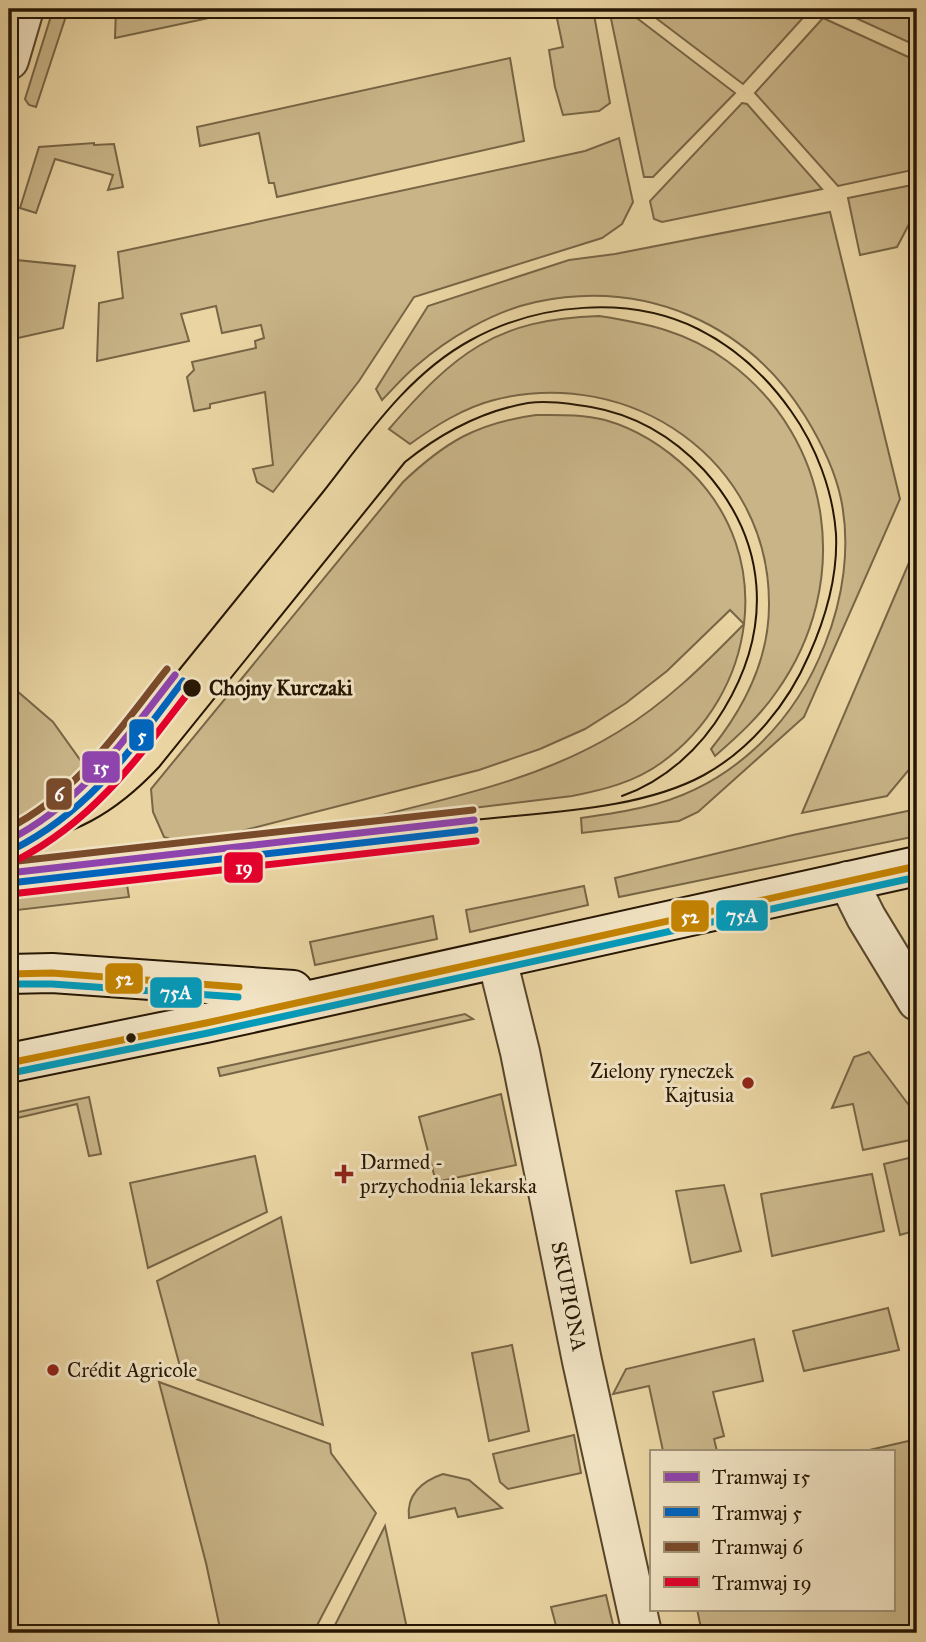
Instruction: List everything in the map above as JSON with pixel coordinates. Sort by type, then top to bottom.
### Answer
[{"type":"street","points":[[9,60],[24,9]]},
{"type":"street","points":[[9,1063],[343,993],[917,866]]},
{"type":"street","points":[[848,881],[866,917],[917,1001]]},
{"type":"street","name":"SKUPIONA","points":[[497,959],[520,1052],[582,1361],[642,1633]]},
{"type":"street","points":[[9,974],[52,973],[343,993]]},
{"type":"shaded area","points":[[116,9],[251,9],[115,38]]},
{"type":"shaded area","points":[[555,9],[593,9],[610,103],[599,111],[563,115],[549,50],[563,47]]},
{"type":"shaded area","points":[[609,9],[625,9],[735,93],[653,177],[644,177]]},
{"type":"shaded area","points":[[644,9],[806,9],[810,10],[743,84]]},
{"type":"shaded area","points":[[836,9],[917,9],[917,46]]},
{"type":"shaded area","points":[[61,11],[67,13],[36,107],[29,105],[25,99],[51,16]]},
{"type":"shaded area","points":[[823,18],[917,61],[917,169],[838,186],[755,93]]},
{"type":"shaded area","points":[[510,58],[524,141],[277,197],[274,183],[269,183],[259,133],[200,146],[197,127]]},
{"type":"shaded area","points":[[742,103],[747,104],[822,189],[662,222],[654,219],[650,201]]},
{"type":"shaded area","points":[[619,138],[633,202],[622,224],[602,238],[414,297],[359,381],[273,492],[257,482],[253,469],[273,465],[265,392],[210,404],[210,408],[194,411],[187,377],[194,370],[192,362],[256,348],[255,341],[264,338],[261,325],[222,333],[216,306],[181,314],[189,341],[97,361],[99,303],[123,298],[118,252],[585,151]]},
{"type":"shaded area","points":[[114,144],[123,187],[108,190],[113,175],[55,159],[36,213],[20,208],[39,147]]},
{"type":"shaded area","points":[[917,184],[917,209],[897,247],[860,255],[848,198]]},
{"type":"shaded area","points":[[830,212],[900,499],[804,717],[698,812],[679,821],[582,833],[581,818],[636,809],[675,798],[704,785],[755,749],[796,701],[825,644],[844,573],[844,517],[827,456],[805,416],[781,383],[754,356],[723,333],[690,316],[654,303],[616,297],[576,296],[536,302],[504,312],[442,345],[382,400],[376,389],[428,306],[569,260],[615,254]]},
{"type":"shaded area","points":[[9,255],[18,256],[17,260],[75,266],[63,328],[9,340]]},
{"type":"shaded area","points":[[599,316],[666,330],[697,343],[727,361],[763,393],[791,430],[810,471],[821,515],[823,560],[816,605],[801,649],[777,691],[756,717],[715,756],[711,749],[744,700],[759,663],[765,645],[769,605],[763,553],[746,507],[718,467],[683,435],[641,411],[594,397],[545,393],[494,400],[450,418],[410,444],[389,429],[435,380],[479,346],[504,333],[531,324]]},
{"type":"shaded area","points":[[536,415],[588,417],[617,424],[650,440],[690,471],[718,505],[736,543],[744,583],[744,624],[730,610],[667,671],[626,703],[585,729],[540,749],[479,770],[230,834],[179,842],[164,837],[153,812],[151,789],[403,482],[433,456],[463,436],[496,423]]},
{"type":"shaded area","points":[[911,558],[917,582],[917,760],[887,796],[802,813]]},
{"type":"shaded area","points":[[744,624],[735,663],[718,700],[693,734],[661,763],[640,775],[607,788],[572,796],[350,823],[487,788],[555,764],[587,749],[636,721],[669,696]]},
{"type":"shaded area","points":[[9,684],[53,722],[86,768],[38,812],[9,827]]},
{"type":"shaded area","points":[[917,809],[917,836],[619,897],[615,878],[793,835]]},
{"type":"shaded area","points":[[125,872],[129,897],[9,911],[9,885]]},
{"type":"shaded area","points":[[584,886],[588,905],[470,932],[466,910]]},
{"type":"shaded area","points":[[433,916],[437,939],[315,965],[310,942]]},
{"type":"shaded area","points":[[465,1014],[473,1019],[220,1076],[218,1068]]},
{"type":"shaded area","points":[[869,1052],[917,1116],[917,1132],[910,1140],[863,1150],[853,1104],[832,1108],[854,1057]]},
{"type":"shaded area","points":[[501,1094],[516,1165],[436,1182],[419,1117]]},
{"type":"shaded area","points":[[89,1097],[101,1154],[89,1156],[77,1104],[9,1120],[9,1114]]},
{"type":"shaded area","points":[[255,1156],[267,1212],[148,1268],[130,1183]]},
{"type":"shaded area","points":[[917,1156],[917,1230],[900,1235],[884,1164]]},
{"type":"shaded area","points":[[872,1174],[884,1231],[772,1256],[761,1194]]},
{"type":"shaded area","points":[[724,1185],[741,1251],[691,1263],[676,1191]]},
{"type":"shaded area","points":[[281,1217],[323,1425],[182,1374],[157,1281]]},
{"type":"shaded area","points":[[888,1308],[899,1350],[804,1371],[793,1331]]},
{"type":"shaded area","points":[[754,1339],[763,1381],[713,1392],[724,1436],[714,1439],[717,1450],[663,1450],[649,1386],[613,1394],[626,1369]]},
{"type":"shaded area","points":[[512,1345],[529,1431],[489,1441],[472,1353]]},
{"type":"shaded area","points":[[159,1382],[330,1444],[331,1453],[376,1513],[313,1633],[221,1633],[206,1563]]},
{"type":"shaded area","points":[[574,1435],[581,1473],[508,1489],[500,1482],[493,1454]]},
{"type":"shaded area","points":[[917,1439],[917,1633],[702,1633],[697,1610],[894,1610],[894,1450],[869,1450]]},
{"type":"shaded area","points":[[443,1474],[469,1480],[502,1508],[458,1517],[455,1508],[409,1518],[410,1502],[417,1490]]},
{"type":"shaded area","points":[[385,1526],[408,1633],[331,1633]]},
{"type":"shaded area","points":[[606,1595],[615,1633],[558,1633],[551,1607]]},
{"type":"tram line","points":[[175,675],[372,429],[427,370],[448,354],[497,328],[554,311],[584,308],[643,311],[698,329],[738,354],[772,387],[800,425],[822,470],[834,518],[835,565],[830,596],[809,655],[790,691],[766,724],[737,752],[704,775],[679,787],[622,803],[474,820]]},
{"type":"tram line","points":[[9,848],[73,830],[109,811],[142,784],[159,767],[405,462],[433,442],[478,418],[536,402],[608,411],[639,422],[680,447],[704,470],[725,497],[741,526],[751,555],[756,586],[756,617],[751,647],[740,678],[724,709],[704,737],[680,762],[653,782],[622,796]]},
{"type":"tram line","name":"6","points":[[9,828],[34,814],[77,778],[115,736],[167,669]]},
{"type":"tram line","name":"15","points":[[9,840],[35,825],[81,788],[120,745],[175,675]]},
{"type":"tram line","name":"5","points":[[14,849],[66,816],[88,796],[108,776],[183,681]]},
{"type":"tram line","name":"19","points":[[19,859],[46,843],[94,805],[135,761],[192,688]]},
{"type":"tram line","name":"6","points":[[9,862],[473,810]]},
{"type":"tram line","name":"15","points":[[9,873],[474,820]]},
{"type":"tram line","name":"5","points":[[10,883],[475,830]]},
{"type":"tram line","name":"19","points":[[11,894],[476,841]]},
{"type":"transit line","name":"52","points":[[9,1063],[206,1023],[917,866]]},
{"type":"transit line","name":"75A","points":[[11,1073],[208,1033],[917,877]]},
{"type":"transit line","name":"52","points":[[9,974],[52,973],[239,987]]},
{"type":"transit line","name":"75A","points":[[9,984],[52,984],[238,997]]},
{"type":"place","name":"Chojny Kurczaki","points":[[192,688]]},
{"type":"place","name":"Zielony ryneczek Kajtusia","points":[[748,1083]]},
{"type":"place","name":"Darmed - przychodnia lekarska","points":[[344,1174]]},
{"type":"place","name":"Crédit Agricole","points":[[53,1370]]}]
